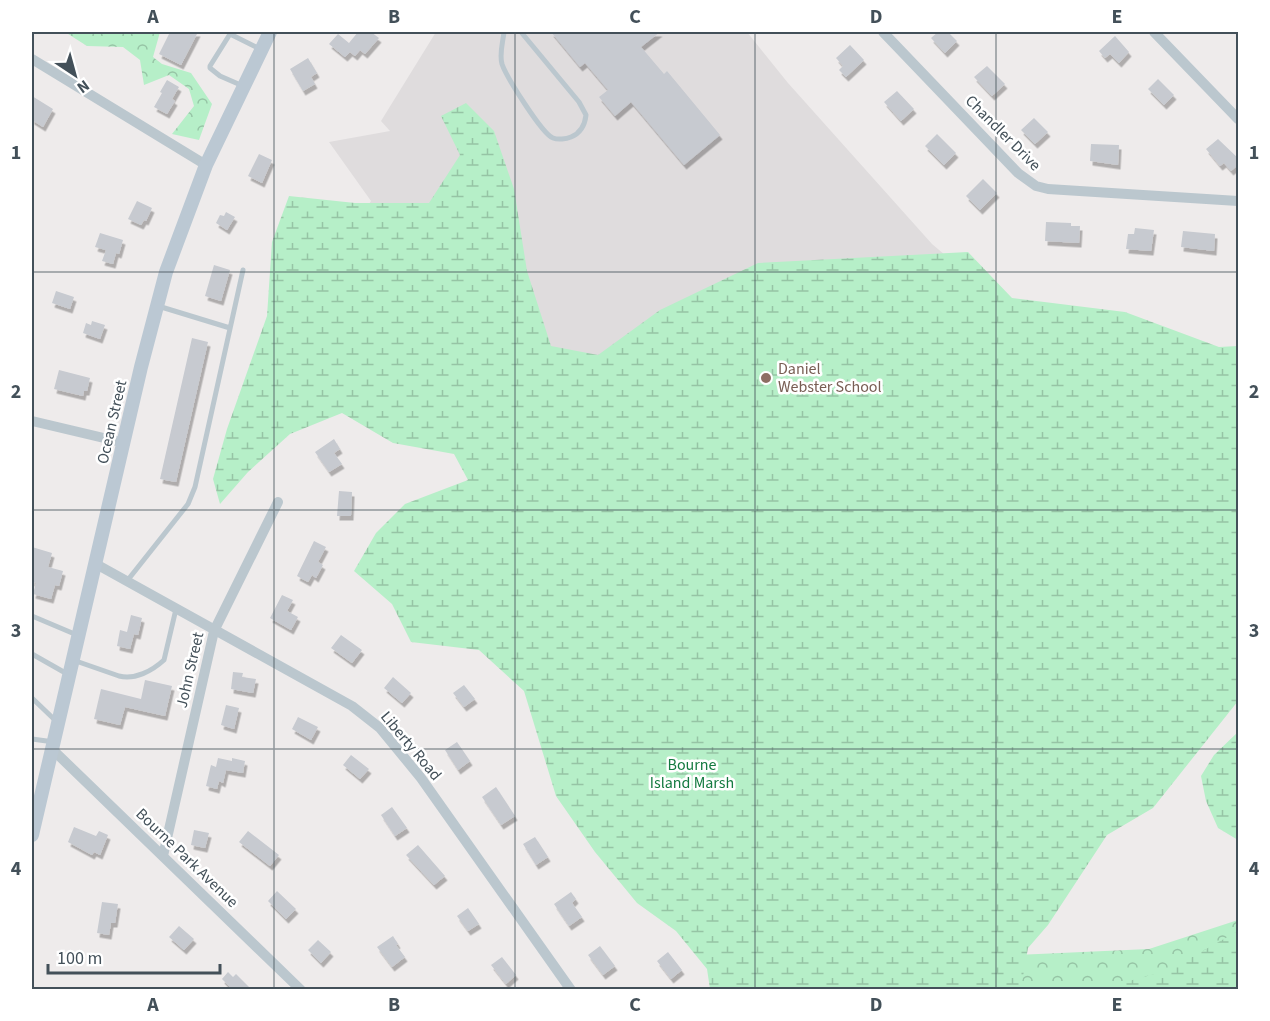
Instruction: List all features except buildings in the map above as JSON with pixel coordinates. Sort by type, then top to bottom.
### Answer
[{"type":"main road","name":"Ocean Street","points":[[32,835],[157,305],[177,240],[206,165],[270,32]]},
{"type":"street","name":"Chandler Drive","points":[[883,32],[1018,173],[1036,186],[1059,190],[1239,201]]},
{"type":"street","points":[[1154,32],[1239,119]]},
{"type":"street","points":[[32,59],[206,165]]},
{"type":"street","points":[[32,420],[124,442]]},
{"type":"street","name":"John Street","points":[[163,856],[214,631],[278,502]]},
{"type":"street","name":"Liberty Road","points":[[96,564],[352,705],[380,728],[421,778],[571,990]]},
{"type":"street","name":"Bourne Park Avenue","points":[[53,746],[301,990]]},
{"type":"lane","points":[[504,32],[501,61],[505,73],[542,129],[552,138],[574,136],[582,128],[586,115],[579,102],[521,32]]},
{"type":"lane","points":[[244,86],[220,76],[210,66],[230,34],[261,49]]},
{"type":"lane","points":[[127,581],[188,504],[195,487],[243,270]]},
{"type":"lane","points":[[157,305],[230,328]]},
{"type":"lane","points":[[73,660],[125,678],[138,675],[164,660],[176,609]]},
{"type":"lane","points":[[32,616],[79,636]]},
{"type":"lane","points":[[32,654],[69,675]]},
{"type":"lane","points":[[32,698],[58,723]]},
{"type":"lane","points":[[32,739],[53,746]]},
{"type":"shaded area","name":"Daniel Webster School","points":[[436,32],[747,32],[788,83],[932,244],[971,277],[1117,612],[325,273],[371,201],[329,142],[390,131],[381,121]]},
{"type":"green space","points":[[65,32],[160,32],[153,57],[162,64],[191,73],[212,104],[199,140],[172,134],[194,106],[189,89],[169,75],[144,85],[140,60],[123,47],[87,46]]},
{"type":"green space","name":"Bourne Island Marsh","points":[[466,103],[494,131],[514,189],[527,271],[551,346],[598,355],[660,310],[758,263],[968,252],[1012,298],[1125,312],[1219,347],[1238,346],[1238,701],[1153,808],[1107,835],[1048,925],[1028,948],[1022,982],[1040,989],[710,989],[707,969],[676,931],[637,903],[595,852],[556,796],[524,691],[479,650],[411,642],[392,604],[354,571],[376,533],[405,504],[468,480],[454,454],[393,443],[342,413],[290,434],[248,472],[220,504],[213,479],[227,429],[267,316],[272,242],[289,196],[355,203],[429,203],[460,155],[441,116]]},
{"type":"green space","points":[[1238,732],[1238,840],[1218,828],[1206,801],[1201,776],[1214,755]]},
{"type":"green space","points":[[1238,920],[1238,989],[974,990],[992,956],[1149,949]]},
{"type":"green space","points":[[1238,931],[1238,989],[1100,989],[1169,970]]},
{"type":"place","name":"Daniel Webster School","points":[[766,378]]}]
